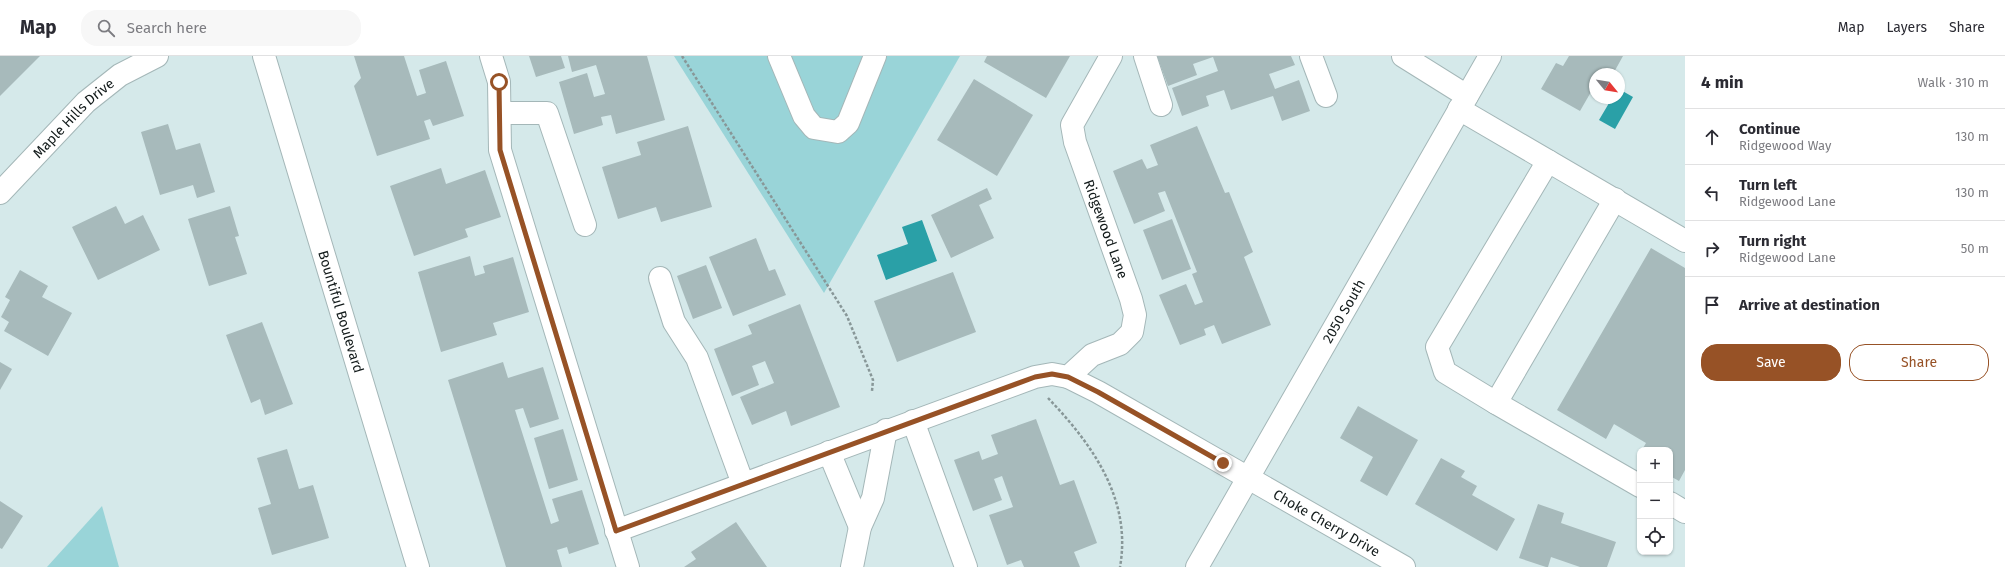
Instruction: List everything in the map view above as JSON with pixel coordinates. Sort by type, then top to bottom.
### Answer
[{"type":"street","name":"Maple Hills Drive","points":[[0,193],[86,102],[120,75],[157,56]]},
{"type":"street","name":"Bountiful Boulevard","points":[[264,56],[418,567]]},
{"type":"street","points":[[491,56],[499,82],[500,150],[628,567]]},
{"type":"street","points":[[779,56],[804,116],[814,128],[838,132],[848,123],[875,56]]},
{"type":"street","name":"Ridgewood Lane","points":[[1068,377],[1092,355],[1120,344],[1132,332],[1135,315],[1075,142],[1072,125],[1111,56]]},
{"type":"street","points":[[1145,56],[1161,105]]},
{"type":"street","points":[[1312,56],[1326,96]]},
{"type":"street","points":[[1403,56],[1463,102],[1548,160],[1685,241]]},
{"type":"street","name":"2050 South","points":[[1197,567],[1490,56]]},
{"type":"street","points":[[500,114],[547,113],[585,225]]},
{"type":"street","points":[[1548,160],[1437,347],[1445,372],[1637,484]]},
{"type":"street","points":[[1496,403],[1615,199]]},
{"type":"street","points":[[660,278],[674,322],[697,358],[743,484]]},
{"type":"street","points":[[616,531],[886,430],[1035,377],[1052,374],[1068,377],[1098,392],[1249,478]]},
{"type":"street","points":[[913,421],[966,567]]},
{"type":"street","points":[[852,567],[860,527],[873,498],[886,430]]},
{"type":"street","points":[[829,452],[860,527]]},
{"type":"street","name":"Choke Cherry Drive","points":[[1249,478],[1404,567]]},
{"type":"street","points":[[1673,505],[1685,512]]},
{"type":"path","points":[[682,56],[847,316],[873,380],[872,391]]},
{"type":"path","points":[[1035,377],[1046,396],[1088,443],[1106,473],[1116,498],[1121,520],[1123,541],[1120,567]]},
{"type":"shaded area","points":[[674,56],[960,56],[824,293]]},
{"type":"shaded area","points":[[1625,92],[1633,97],[1615,129],[1599,120],[1608,104],[1625,104]]},
{"type":"shaded area","points":[[922,220],[937,261],[886,280],[877,255],[908,244],[902,227]]},
{"type":"shaded area","points":[[102,506],[119,567],[47,567]]},
{"type":"building","points":[[0,56],[40,56],[0,96]]},
{"type":"building","points":[[354,56],[404,56],[417,96],[426,93],[419,70],[446,61],[464,116],[433,126],[430,119],[424,121],[430,139],[377,156],[354,86],[361,78]]},
{"type":"building","points":[[529,56],[561,56],[565,68],[536,77]]},
{"type":"building","points":[[568,56],[647,56],[665,120],[616,134],[611,115],[601,117],[603,125],[574,134],[559,82],[587,73],[594,97],[605,94],[596,65],[572,72]]},
{"type":"building","points":[[987,56],[1070,56],[1046,98],[984,62]]},
{"type":"building","points":[[1157,56],[1291,56],[1295,65],[1269,74],[1275,89],[1299,80],[1310,111],[1282,121],[1273,96],[1231,110],[1224,90],[1206,96],[1209,106],[1182,116],[1172,88],[1218,71],[1213,57],[1193,64],[1197,75],[1168,86]]},
{"type":"building","points":[[1569,56],[1623,56],[1616,68],[1589,68],[1589,95],[1580,111],[1541,89],[1556,63],[1563,66]]},
{"type":"building","points":[[974,79],[1033,115],[997,176],[937,140]]},
{"type":"building","points":[[168,124],[176,150],[200,143],[215,192],[197,198],[193,185],[160,195],[141,132]]},
{"type":"building","points":[[688,126],[712,207],[661,222],[656,207],[618,219],[602,167],[641,155],[637,142]]},
{"type":"building","points":[[1197,126],[1225,193],[1229,192],[1253,252],[1244,257],[1271,325],[1222,344],[1214,325],[1204,329],[1206,335],[1180,345],[1159,295],[1186,284],[1195,305],[1203,302],[1192,274],[1197,272],[1165,191],[1158,193],[1165,211],[1134,224],[1113,171],[1142,159],[1147,169],[1158,165],[1150,145]]},
{"type":"building","points":[[441,168],[446,184],[485,170],[501,217],[465,229],[468,237],[414,256],[390,186]]},
{"type":"building","points":[[987,188],[992,199],[979,205],[994,238],[951,258],[931,215]]},
{"type":"building","points":[[116,206],[125,224],[143,215],[160,250],[98,280],[72,227]]},
{"type":"building","points":[[230,206],[239,236],[235,237],[247,274],[209,286],[188,219]]},
{"type":"building","points":[[1172,219],[1191,269],[1162,280],[1143,230]]},
{"type":"building","points":[[756,238],[769,271],[775,269],[786,295],[733,316],[709,257]]},
{"type":"building","points":[[1651,248],[1685,268],[1685,470],[1679,481],[1673,478],[1673,447],[1644,447],[1646,443],[1614,424],[1606,439],[1557,410]]},
{"type":"building","points":[[470,256],[475,276],[485,273],[483,266],[513,257],[529,312],[493,323],[497,335],[441,352],[418,272]]},
{"type":"building","points":[[706,265],[722,308],[693,319],[677,276]]},
{"type":"building","points":[[20,270],[48,286],[42,297],[72,313],[48,356],[4,331],[9,322],[1,317],[10,300],[5,297]]},
{"type":"building","points":[[953,272],[976,332],[897,362],[874,301]]},
{"type":"building","points":[[800,304],[840,407],[791,426],[786,411],[752,425],[740,397],[774,383],[765,361],[752,366],[759,385],[732,396],[714,349],[752,334],[748,325]]},
{"type":"building","points":[[262,322],[293,404],[265,415],[260,399],[251,403],[226,335]]},
{"type":"building","points":[[0,362],[12,369],[0,390]]},
{"type":"building","points":[[503,362],[508,378],[543,367],[559,419],[530,428],[523,408],[515,410],[551,524],[559,521],[552,499],[582,490],[599,544],[569,554],[567,547],[557,550],[562,567],[506,567],[448,380]]},
{"type":"building","points":[[1358,406],[1418,440],[1387,496],[1360,481],[1373,457],[1340,438]]},
{"type":"building","points":[[1036,419],[1060,485],[1074,480],[1097,543],[1074,552],[1080,567],[1024,567],[1021,560],[1007,565],[989,515],[1013,507],[1002,476],[994,479],[1002,500],[973,511],[954,460],[979,451],[982,460],[998,454],[991,435]]},
{"type":"building","points":[[563,429],[578,480],[549,489],[534,438]]},
{"type":"building","points":[[287,449],[299,489],[313,485],[329,538],[272,555],[258,508],[271,504],[257,458]]},
{"type":"building","points":[[1441,458],[1465,471],[1461,477],[1477,486],[1472,495],[1515,519],[1497,551],[1415,504]]},
{"type":"building","points":[[0,501],[23,516],[2,549],[0,548]]},
{"type":"building","points":[[1538,504],[1564,513],[1561,523],[1616,542],[1607,567],[1580,567],[1551,557],[1548,567],[1546,567],[1519,558]]},
{"type":"building","points":[[736,522],[767,567],[684,567],[696,559],[691,552]]},
{"type":"route","points":[[499,82],[500,150],[616,531],[886,430],[1035,377],[1052,374],[1068,377],[1098,392],[1223,463]]}]
